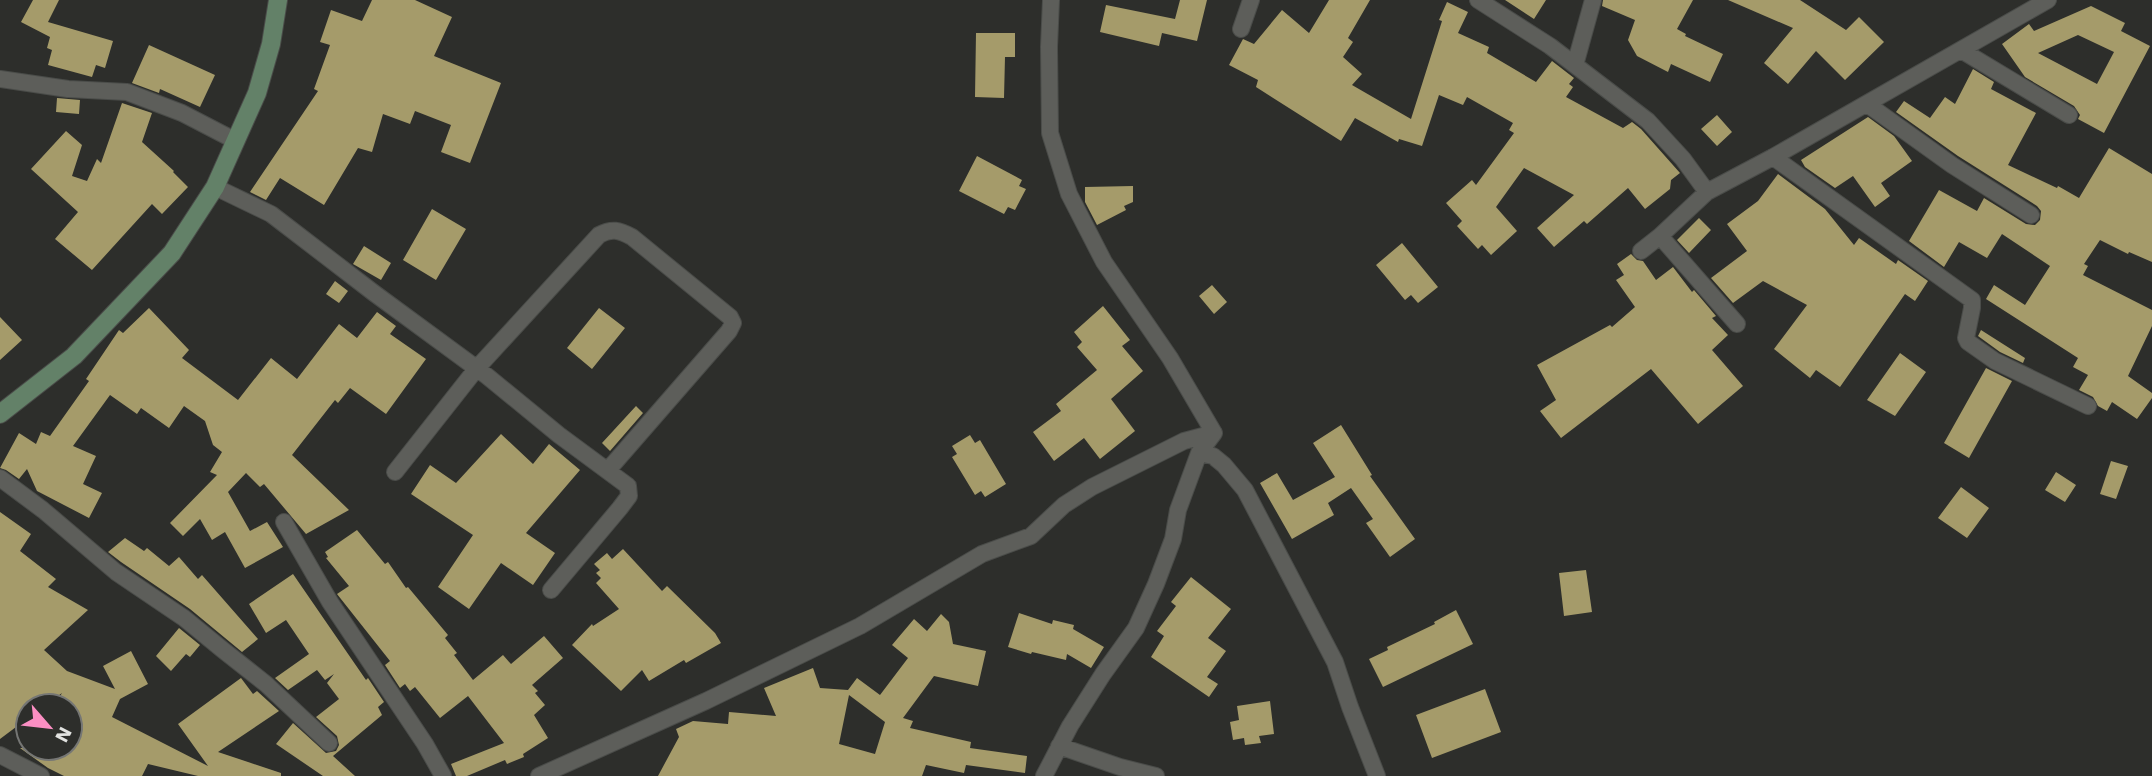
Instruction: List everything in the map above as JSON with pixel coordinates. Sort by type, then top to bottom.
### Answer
[{"type":"street","points":[[0,414],[74,356],[172,253],[215,187],[236,141],[261,81],[271,44],[278,0]]},
{"type":"street","points":[[1051,0],[1050,133],[1069,194],[1104,262],[1170,358],[1214,433]]},
{"type":"street","points":[[1241,29],[1251,0]]},
{"type":"street","points":[[1478,0],[1550,46],[1648,121],[1683,159],[1707,192]]},
{"type":"street","points":[[1575,65],[1592,0]]},
{"type":"street","points":[[1641,251],[1707,192],[2048,0]]},
{"type":"street","points":[[1961,50],[2069,115]]},
{"type":"street","points":[[0,79],[68,89],[127,92],[182,113],[236,141]]},
{"type":"street","points":[[1867,104],[1952,165],[2031,215]]},
{"type":"street","points":[[1773,157],[1972,300],[1966,338],[1968,342],[1995,361],[2088,406]]},
{"type":"street","points":[[215,187],[271,214],[477,368],[559,435],[628,486],[629,496],[551,590]]},
{"type":"street","points":[[395,472],[477,368],[599,235],[609,229],[632,237],[730,317],[733,323],[729,331],[608,470]]},
{"type":"street","points":[[1660,236],[1737,324]]},
{"type":"street","points":[[1044,776],[1103,674],[1136,628],[1169,550],[1178,510],[1199,453],[1214,433]]},
{"type":"street","points":[[539,776],[706,701],[860,626],[982,554],[1031,536],[1064,505],[1092,487],[1184,441],[1214,433]]},
{"type":"street","points":[[1199,453],[1213,456],[1245,490],[1335,662],[1377,776]]},
{"type":"street","points":[[0,478],[43,510],[116,572],[184,618],[266,684],[329,743]]},
{"type":"street","points":[[284,522],[330,602],[443,776]]},
{"type":"street","points":[[1059,746],[1156,776]]},
{"type":"street","points":[[0,755],[41,776]]},
{"type":"building","points":[[33,0],[59,0],[48,22],[113,41],[105,68],[96,65],[92,77],[48,65],[52,50],[47,48],[50,37],[21,22]]},
{"type":"building","points":[[372,0],[415,0],[452,17],[434,56],[501,83],[470,163],[441,152],[451,125],[415,111],[410,124],[383,114],[372,152],[358,148],[324,205],[280,178],[266,200],[250,192],[318,91],[314,89],[330,45],[320,42],[331,10],[362,21]]},
{"type":"building","points":[[1180,0],[1207,0],[1197,41],[1162,33],[1159,46],[1100,32],[1106,5],[1175,19]]},
{"type":"building","points":[[1329,0],[1370,0],[1348,38],[1353,42],[1343,57],[1362,74],[1352,85],[1411,119],[1442,21],[1439,20],[1447,2],[1468,12],[1458,33],[1489,47],[1487,53],[1536,82],[1552,61],[1574,78],[1569,84],[1573,87],[1566,97],[1623,128],[1632,122],[1680,173],[1671,180],[1670,189],[1645,209],[1628,188],[1587,224],[1584,221],[1554,247],[1537,228],[1574,195],[1524,168],[1496,207],[1517,231],[1491,255],[1482,245],[1478,249],[1457,226],[1462,221],[1446,203],[1472,180],[1476,185],[1514,133],[1509,130],[1513,123],[1467,97],[1463,105],[1439,95],[1422,146],[1399,139],[1398,142],[1355,118],[1341,141],[1256,87],[1258,80],[1229,65],[1243,39],[1254,44],[1282,10],[1309,33]]},
{"type":"building","points":[[1505,0],[1546,0],[1534,19]]},
{"type":"building","points":[[1603,0],[1693,0],[1677,29],[1686,34],[1685,36],[1723,54],[1710,82],[1671,64],[1668,72],[1637,56],[1628,40],[1635,20],[1602,6]]},
{"type":"building","points":[[1728,0],[1800,0],[1846,30],[1859,17],[1884,42],[1845,80],[1816,51],[1788,84],[1764,63],[1793,28]]},
{"type":"building","points":[[2091,6],[2125,23],[2121,31],[2150,46],[2104,133],[2078,119],[2080,115],[2074,106],[2025,77],[2002,44],[2029,24],[2034,31]],"holes":[[[2078,35],[2114,52],[2097,84],[2038,53]]]},
{"type":"building","points":[[976,33],[1015,33],[1015,57],[1005,57],[1004,98],[975,97]]},
{"type":"building","points":[[149,45],[215,75],[200,107],[160,89],[159,93],[132,83]]},
{"type":"building","points":[[1973,69],[1994,82],[1991,89],[2036,113],[2008,165],[2079,198],[2109,148],[2152,174],[2152,262],[2100,240],[2084,264],[2088,266],[2083,275],[2152,310],[2152,326],[2128,376],[2152,393],[2152,398],[2137,419],[2112,402],[2107,411],[2098,406],[2093,397],[2079,390],[2088,375],[2073,367],[2078,358],[1986,299],[1994,285],[2025,305],[2050,266],[2002,234],[1987,258],[1959,242],[1944,267],[1909,241],[1939,190],[1977,211],[1984,198],[2026,224],[2035,225],[2040,220],[2041,211],[2037,206],[1958,156],[1896,112],[1904,101],[1930,118],[1945,97],[1955,104]]},
{"type":"building","points":[[57,98],[80,100],[79,114],[56,112]]},
{"type":"building","points":[[122,103],[152,113],[142,142],[188,187],[162,214],[152,204],[92,270],[55,239],[78,212],[31,169],[66,131],[82,145],[72,176],[87,181],[97,159],[101,163]]},
{"type":"building","points":[[1717,115],[1732,132],[1717,146],[1701,129]]},
{"type":"building","points":[[1868,117],[1894,136],[1912,161],[1881,183],[1890,196],[1875,207],[1853,176],[1835,188],[1805,167],[1801,160]]},
{"type":"building","points":[[977,156],[1022,180],[1019,186],[1026,189],[1015,210],[1008,207],[1004,214],[959,191]]},
{"type":"building","points":[[1778,174],[1825,209],[1854,245],[1859,238],[1896,264],[1898,260],[1928,281],[1915,301],[1905,294],[1840,387],[1816,370],[1810,378],[1774,349],[1807,305],[1763,281],[1733,303],[1711,278],[1747,251],[1727,224],[1758,201]]},
{"type":"building","points":[[1133,186],[1133,202],[1124,206],[1126,210],[1097,225],[1085,202],[1085,187]]},
{"type":"building","points":[[432,209],[466,229],[436,280],[403,260]]},
{"type":"building","points":[[1699,218],[1711,230],[1689,253],[1677,240]]},
{"type":"building","points":[[1402,243],[1438,287],[1418,303],[1411,295],[1405,300],[1376,265]]},
{"type":"building","points":[[364,246],[391,263],[381,280],[353,264]]},
{"type":"building","points":[[1631,254],[1637,260],[1643,261],[1656,280],[1673,267],[1692,292],[1694,290],[1716,316],[1712,318],[1728,335],[1712,350],[1743,386],[1698,424],[1651,369],[1561,438],[1540,411],[1556,400],[1537,365],[1610,325],[1612,327],[1635,307],[1616,280],[1624,275],[1617,264]]},
{"type":"building","points":[[335,281],[348,291],[339,303],[326,294]]},
{"type":"building","points":[[1212,285],[1227,302],[1214,314],[1199,296]]},
{"type":"building","points":[[1103,306],[1130,340],[1122,346],[1143,371],[1111,399],[1135,431],[1100,459],[1084,438],[1054,461],[1033,432],[1061,411],[1056,404],[1097,370],[1077,347],[1082,342],[1074,332]]},
{"type":"building","points":[[149,308],[189,350],[182,358],[238,400],[271,358],[297,379],[339,324],[357,338],[377,312],[396,326],[390,334],[426,359],[386,414],[350,388],[338,403],[335,400],[292,455],[349,510],[306,534],[264,484],[260,487],[246,473],[228,492],[250,531],[267,522],[283,547],[245,568],[225,532],[212,540],[200,519],[183,536],[170,523],[217,475],[210,472],[222,452],[213,445],[205,421],[184,406],[169,428],[141,408],[137,414],[110,395],[73,446],[96,456],[83,484],[102,493],[89,518],[37,491],[27,469],[19,479],[0,468],[19,433],[36,444],[41,432],[50,436],[89,381],[86,379],[119,330],[123,333]]},
{"type":"building","points":[[599,308],[625,328],[592,369],[567,348]]},
{"type":"building","points":[[0,317],[22,340],[0,360]]},
{"type":"building","points":[[1981,330],[2025,358],[2023,363],[2000,352],[1978,336]]},
{"type":"building","points":[[1900,353],[1926,372],[1895,416],[1867,400]]},
{"type":"building","points":[[1986,368],[2012,381],[1969,458],[1944,443]]},
{"type":"building","points":[[636,406],[643,413],[610,451],[602,443]]},
{"type":"building","points":[[1341,425],[1372,475],[1370,476],[1415,539],[1390,557],[1366,523],[1373,519],[1351,488],[1328,503],[1334,515],[1292,539],[1260,483],[1277,473],[1293,500],[1335,477],[1313,443]]},
{"type":"building","points":[[501,434],[533,464],[549,444],[580,470],[526,533],[555,553],[533,585],[501,563],[469,609],[438,587],[473,535],[411,494],[430,465],[456,483]]},
{"type":"building","points":[[970,435],[975,443],[980,440],[1006,484],[985,497],[981,491],[975,495],[952,457],[957,454],[952,446]]},
{"type":"building","points":[[2111,461],[2128,466],[2116,499],[2100,494]]},
{"type":"building","points":[[2056,472],[2076,485],[2065,502],[2045,490]]},
{"type":"building","points":[[1961,487],[1989,508],[1967,538],[1938,518]]},
{"type":"building","points":[[0,512],[31,534],[20,551],[56,579],[48,587],[88,610],[44,650],[67,671],[115,689],[103,666],[131,651],[148,684],[120,699],[112,717],[208,766],[178,724],[241,678],[253,694],[257,691],[279,711],[218,752],[281,773],[281,776],[198,776],[148,764],[142,776],[64,776],[40,762],[84,762],[84,692],[14,692],[14,728],[0,739]]},
{"type":"building","points":[[357,530],[385,564],[388,562],[406,588],[408,587],[448,635],[445,638],[457,653],[454,655],[473,680],[503,655],[511,664],[544,636],[563,658],[532,685],[545,705],[534,715],[548,738],[523,754],[524,757],[507,764],[505,760],[467,776],[456,776],[451,764],[504,743],[468,696],[440,718],[415,687],[410,691],[405,684],[400,688],[385,665],[390,661],[337,594],[349,586],[326,558],[328,557],[325,552]]},
{"type":"building","points":[[125,538],[144,551],[147,548],[169,566],[179,557],[198,579],[202,575],[258,639],[242,652],[190,609],[108,552]]},
{"type":"building","points":[[623,549],[662,591],[667,586],[715,633],[721,643],[686,663],[684,660],[649,681],[642,670],[621,691],[572,645],[592,624],[593,626],[619,609],[596,583],[601,578],[596,573],[600,570],[594,564],[607,553],[612,559]]},
{"type":"building","points":[[1586,570],[1592,612],[1564,616],[1559,573]]},
{"type":"building","points":[[293,574],[384,702],[378,707],[382,715],[333,756],[355,776],[323,776],[276,744],[293,723],[326,753],[336,751],[339,745],[337,736],[316,717],[339,699],[327,683],[334,674],[325,680],[317,670],[288,690],[275,678],[309,654],[286,620],[266,633],[249,604]]},
{"type":"building","points":[[1191,577],[1231,609],[1208,638],[1226,651],[1207,677],[1218,684],[1209,697],[1151,657],[1164,636],[1157,631],[1176,606],[1171,602]]},
{"type":"building","points":[[1456,610],[1473,644],[1383,687],[1369,659]]},
{"type":"building","points":[[1019,613],[1052,624],[1053,620],[1074,625],[1073,629],[1104,647],[1091,668],[1067,654],[1066,660],[1008,647]]},
{"type":"building","points":[[941,614],[949,622],[953,644],[986,651],[978,686],[934,676],[903,718],[913,721],[910,728],[971,742],[970,748],[1027,756],[1025,773],[966,765],[964,773],[926,765],[922,776],[658,776],[679,737],[676,729],[693,721],[728,724],[729,712],[776,716],[764,688],[813,668],[820,688],[848,690],[857,678],[880,695],[908,658],[892,645],[914,619],[927,631]],"holes":[[[849,695],[885,722],[875,754],[839,744]]]},
{"type":"building","points":[[179,628],[200,645],[190,657],[186,654],[171,671],[156,656]]},
{"type":"building","points":[[1485,689],[1501,732],[1432,758],[1416,715]]},
{"type":"building","points":[[1270,701],[1274,734],[1259,736],[1261,743],[1245,745],[1244,738],[1233,740],[1230,722],[1239,720],[1237,706]]}]
